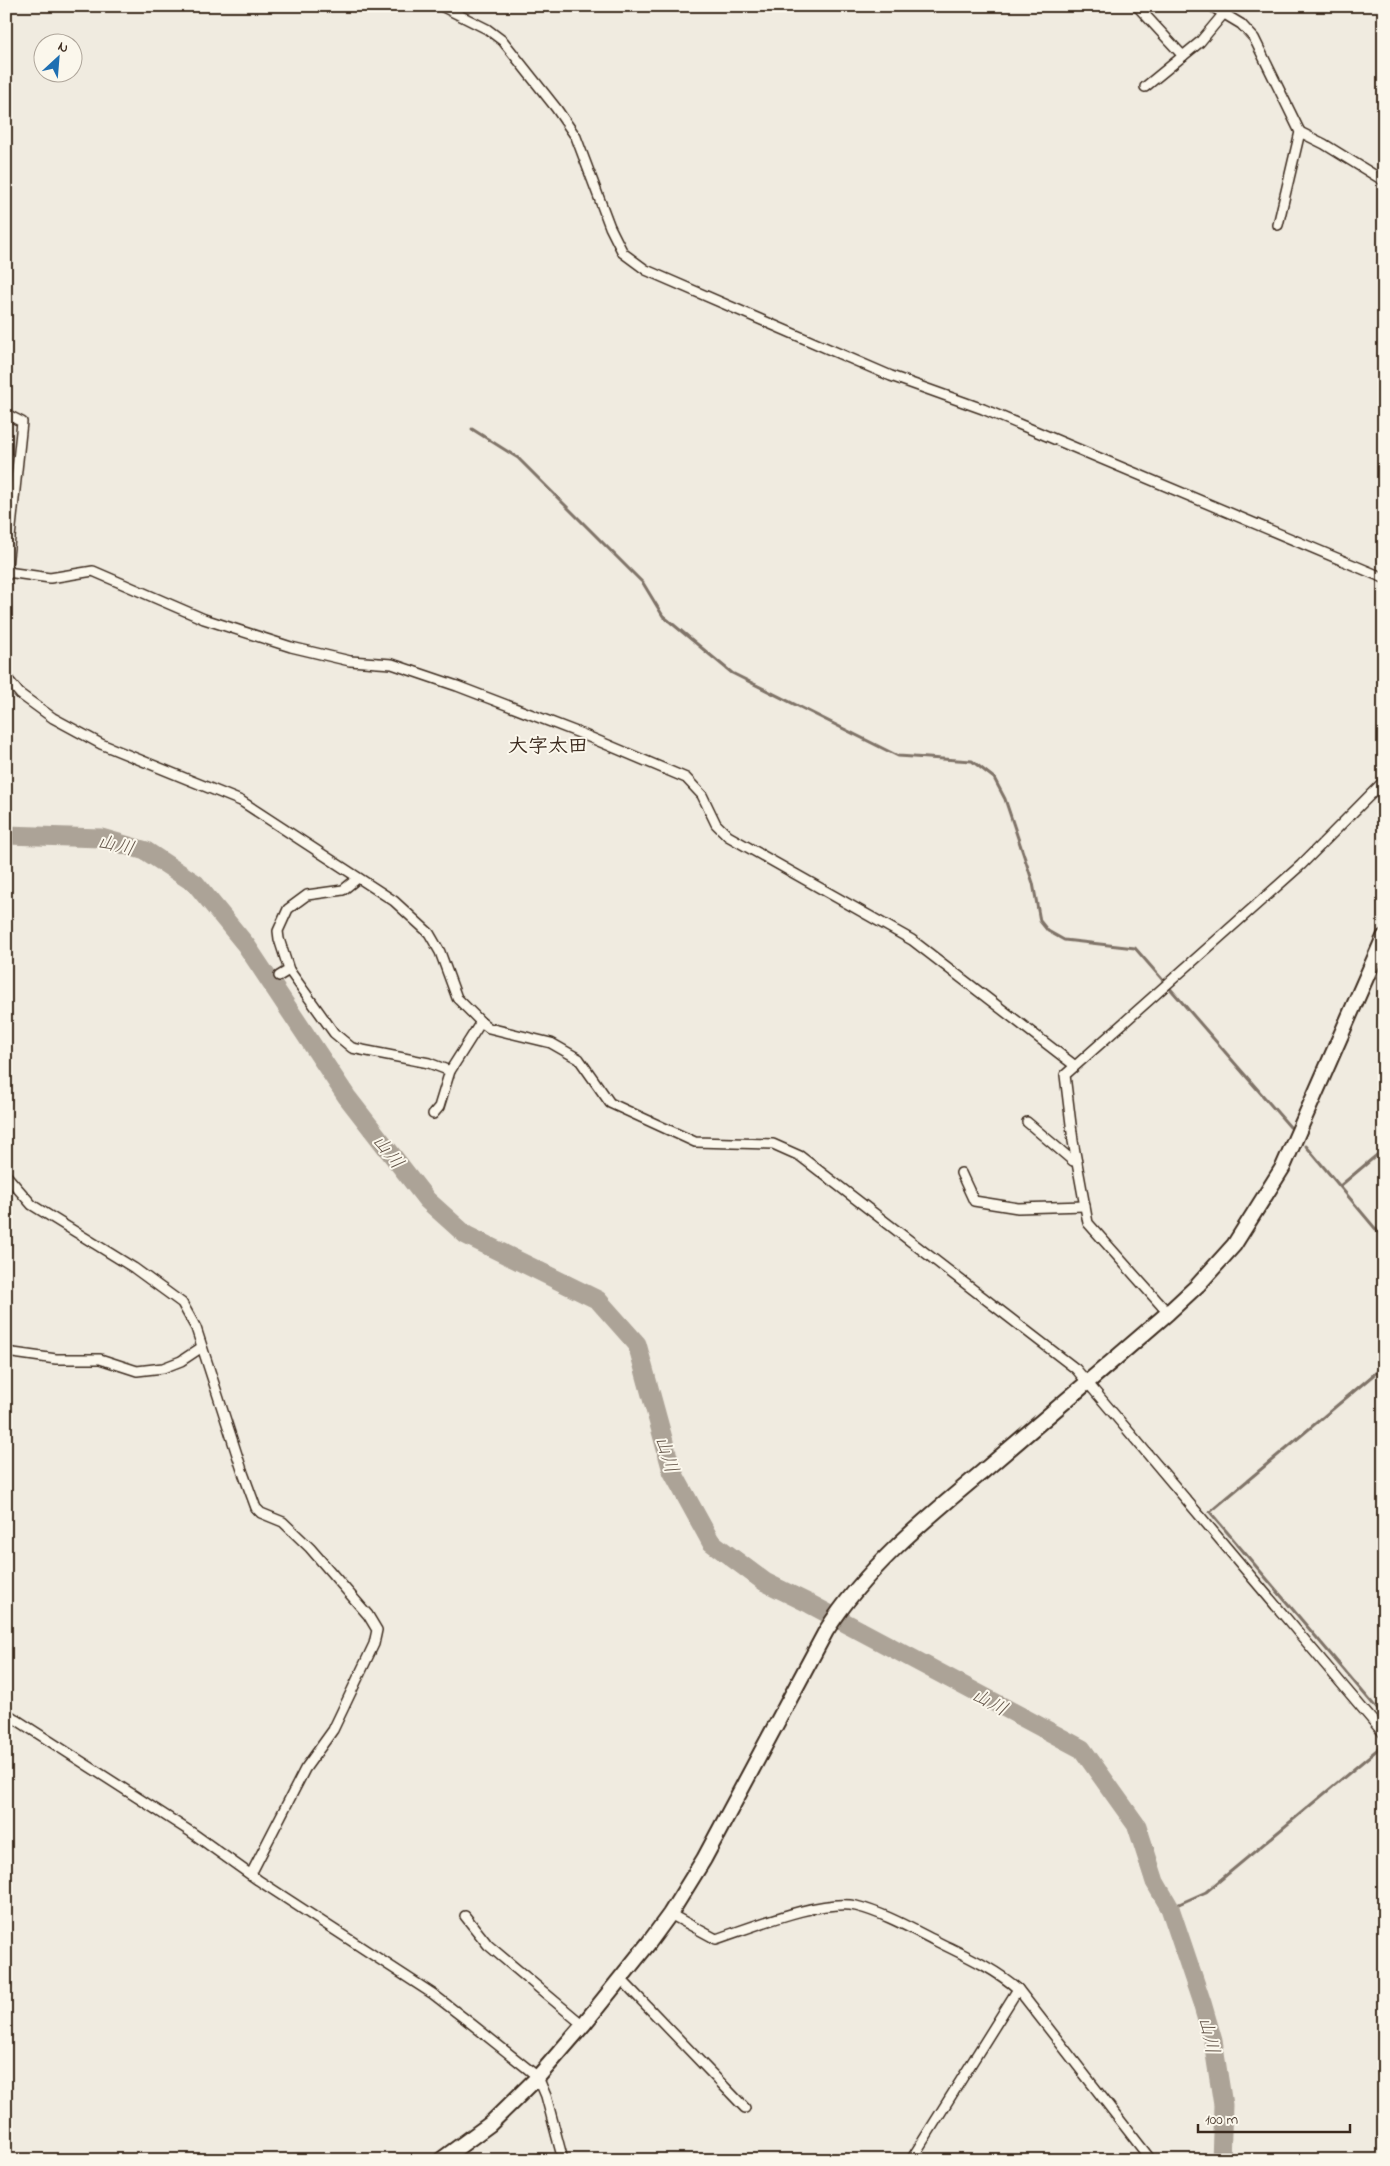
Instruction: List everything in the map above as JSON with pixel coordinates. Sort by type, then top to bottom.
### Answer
[{"type":"street","points":[[441,6],[487,29],[503,41],[556,108],[576,137],[610,227],[624,253],[646,270],[891,376],[983,409],[1384,578]]},
{"type":"street","points":[[1137,6],[1183,56]]},
{"type":"street","points":[[1211,6],[1227,10],[1254,38],[1300,132],[1324,144],[1384,181]]},
{"type":"street","points":[[1145,87],[1200,42],[1227,10]]},
{"type":"street","points":[[1278,225],[1300,132]]},
{"type":"street","points":[[6,414],[22,422],[7,574],[50,578],[93,571],[204,619],[291,647],[350,662],[392,664],[457,686],[582,734],[686,778],[702,795],[716,824],[728,836],[749,850],[912,940],[1074,1065]]},
{"type":"street","points":[[6,677],[20,694],[53,718],[101,744],[241,801],[394,901],[429,934],[440,952],[456,998],[480,1022],[489,1028],[551,1043],[579,1059],[610,1103],[695,1142],[774,1144],[800,1156],[1076,1369],[1384,1734]]},
{"type":"street","points":[[1168,1313],[1088,1223],[1077,1162],[1065,1075],[1301,865],[1384,781]]},
{"type":"street","points":[[358,878],[343,890],[307,895],[288,910],[278,931],[288,970],[334,1033],[352,1048],[429,1063],[450,1071]]},
{"type":"street","points":[[441,2160],[490,2124],[538,2077],[622,1979],[670,1914],[724,1823],[826,1631],[845,1602],[872,1571],[913,1531],[1168,1313],[1198,1286],[1234,1245],[1284,1167],[1382,948]]},
{"type":"street","points":[[279,976],[288,970]]},
{"type":"street","points":[[433,1114],[439,1107],[450,1071],[480,1022]]},
{"type":"street","points":[[1027,1122],[1077,1162]]},
{"type":"street","points":[[961,1173],[974,1201],[1018,1208],[1085,1206]]},
{"type":"street","points":[[6,1175],[32,1205],[134,1268],[182,1303],[191,1315],[256,1508],[261,1513],[284,1522],[310,1548],[368,1615],[377,1630],[374,1644],[333,1730],[304,1769],[251,1874]]},
{"type":"street","points":[[6,1352],[56,1359],[100,1359],[137,1371],[163,1368],[181,1361],[202,1346]]},
{"type":"street","points":[[6,1713],[192,1832],[251,1874],[433,1994],[538,2077],[546,2096],[563,2160]]},
{"type":"street","points":[[670,1914],[716,1939],[791,1913],[828,1906],[854,1905],[878,1913],[972,1959],[1018,1989],[1151,2160]]},
{"type":"street","points":[[465,1916],[488,1945],[583,2025]]},
{"type":"street","points":[[622,1979],[745,2108]]},
{"type":"street","points":[[910,2160],[940,2109],[1018,1989]]},
{"type":"waterway","points":[[472,429],[518,458],[643,583],[663,616],[732,673],[898,756],[972,761],[994,778],[1005,799],[1033,883],[1040,921],[1048,931],[1064,940],[1135,948],[1290,1127]]},
{"type":"waterway","name":"山川","points":[[6,835],[101,838],[146,851],[196,884],[246,945],[347,1097],[427,1200],[466,1235],[598,1300],[637,1344],[672,1471],[711,1542],[765,1582],[810,1604],[1082,1749],[1137,1826],[1155,1882],[1170,1908],[1213,2041],[1223,2105],[1221,2160]]},
{"type":"waterway","points":[[1306,1146],[1384,1239]]},
{"type":"waterway","points":[[1340,1186],[1384,1149]]},
{"type":"waterway","points":[[1384,1366],[1210,1512],[1384,1717]]},
{"type":"waterway","points":[[1170,1908],[1206,1892],[1384,1744]]},
{"type":"district","name":"大字太田","points":[[548,745]]}]
